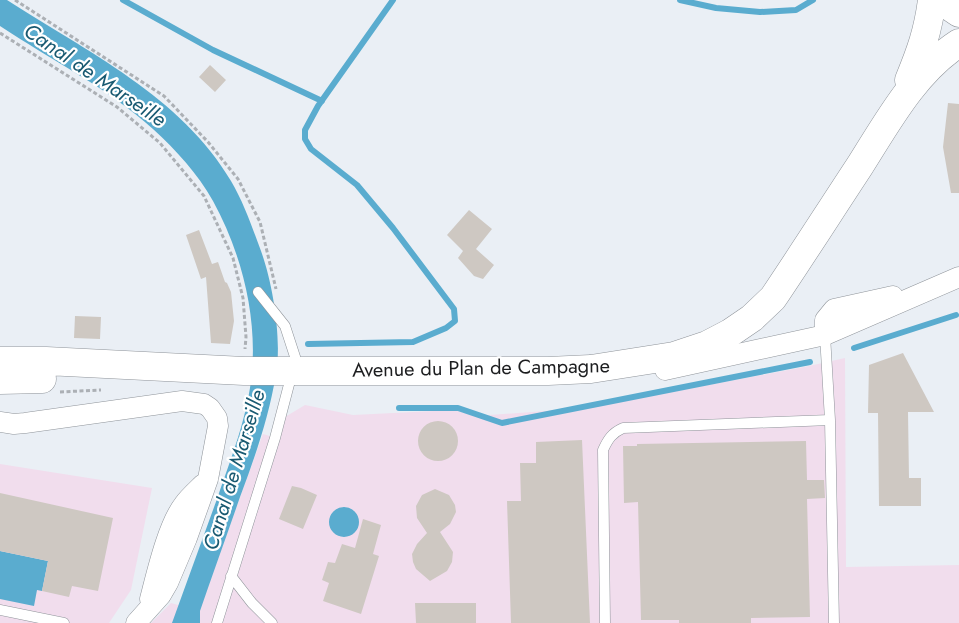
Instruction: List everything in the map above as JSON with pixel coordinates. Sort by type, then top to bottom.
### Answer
[{"type":"main road","name":"Avenue du Plan de Campagne","points":[[900,104],[922,49],[928,28],[932,0]]},
{"type":"main road","points":[[940,0],[959,13]]},
{"type":"main road","name":"Avenue du Plan de Campagne","points":[[0,361],[46,361],[241,371],[495,372],[591,370],[674,356],[707,344],[752,318],[773,298],[900,104],[930,66],[959,43]]},
{"type":"main road","name":"Avenue du Plan de Campagne","points":[[0,380],[241,371]]},
{"type":"street","points":[[591,370],[633,372],[665,370],[825,335],[825,320],[834,309],[935,287],[959,278]]},
{"type":"street","points":[[0,422],[25,423],[182,401],[204,404],[214,412],[218,426],[208,479],[187,538],[168,583],[161,595],[141,617]]},
{"type":"lane","points":[[217,623],[275,438],[290,372],[285,326],[258,292]]},
{"type":"lane","points":[[825,335],[830,420],[834,623]]},
{"type":"lane","points":[[605,623],[603,450],[607,440],[613,433],[624,428],[830,420]]},
{"type":"lane","points":[[231,576],[252,603],[272,623]]},
{"type":"lane","points":[[0,610],[64,623]]},
{"type":"path","points":[[15,0],[164,96],[208,142],[238,179],[260,222],[285,326]]},
{"type":"path","points":[[0,33],[117,106],[160,142],[204,196],[232,258],[243,298],[246,338],[241,371]]},
{"type":"shaded area","points":[[845,358],[846,567],[959,565],[959,623],[151,623],[171,603],[199,611],[263,434],[280,439],[285,417],[305,405],[353,415],[454,410],[475,416],[587,408]]},
{"type":"shaded area","points":[[0,464],[152,488],[131,590],[109,623],[0,623]]},
{"type":"water","name":"Canal de Marseille","points":[[0,0],[7,0],[130,78],[186,124],[211,151],[231,181],[240,198],[261,251],[273,295],[278,345],[276,374],[270,406],[261,437],[200,611],[200,623],[172,623],[217,499],[247,405],[252,372],[252,328],[245,284],[239,262],[232,241],[213,201],[201,181],[178,154],[153,129],[117,100],[0,26]]},
{"type":"water","points":[[344,507],[355,511],[359,522],[355,533],[344,537],[333,533],[329,522],[333,511]]},
{"type":"water","points":[[0,551],[48,561],[42,591],[37,590],[34,606],[0,599]]},
{"type":"building","points":[[210,65],[226,80],[215,92],[199,77]]},
{"type":"building","points":[[948,103],[959,104],[959,193],[951,193],[943,147]]},
{"type":"building","points":[[469,210],[492,229],[476,249],[494,265],[483,279],[474,276],[458,258],[463,251],[447,235]]},
{"type":"building","points":[[199,230],[212,264],[218,262],[225,282],[231,292],[234,321],[230,344],[211,343],[206,277],[201,279],[186,235]]},
{"type":"building","points":[[75,316],[101,317],[100,339],[74,338]]},
{"type":"building","points":[[903,353],[934,412],[908,412],[909,478],[921,478],[921,506],[879,506],[878,413],[868,413],[869,365]]},
{"type":"building","points":[[442,421],[449,424],[455,430],[458,441],[457,449],[449,458],[442,461],[434,461],[427,458],[419,449],[418,437],[421,430],[430,422]]},
{"type":"building","points":[[582,440],[590,623],[511,623],[507,501],[521,501],[520,463],[536,463],[536,442]]},
{"type":"building","points":[[806,441],[807,480],[824,480],[825,498],[807,499],[810,617],[751,618],[751,623],[679,623],[679,620],[641,620],[638,502],[624,503],[623,446],[637,446],[637,444]]},
{"type":"building","points":[[292,486],[317,495],[303,529],[279,519]]},
{"type":"building","points":[[435,489],[449,495],[455,505],[456,512],[450,524],[440,532],[453,552],[452,562],[447,571],[430,581],[416,569],[412,554],[417,544],[427,533],[417,518],[416,506],[422,495]]},
{"type":"building","points":[[0,493],[113,518],[98,591],[72,586],[69,597],[42,591],[48,561],[0,551]]},
{"type":"building","points":[[363,519],[381,525],[373,554],[379,556],[361,614],[323,601],[329,583],[322,580],[328,562],[335,563],[342,544],[355,548]]},
{"type":"building","points":[[415,603],[476,603],[476,623],[416,623]]},
{"type":"waterway","points":[[123,0],[213,50],[322,101]]},
{"type":"waterway","points":[[308,344],[413,342],[446,328],[455,321],[454,309],[393,228],[357,185],[311,149],[305,139],[305,130],[318,106],[393,0]]},
{"type":"waterway","points":[[680,0],[716,8],[760,12],[796,10],[813,0]]},
{"type":"waterway","points":[[854,348],[956,315]]},
{"type":"waterway","points":[[399,408],[458,408],[502,423],[810,362]]}]
